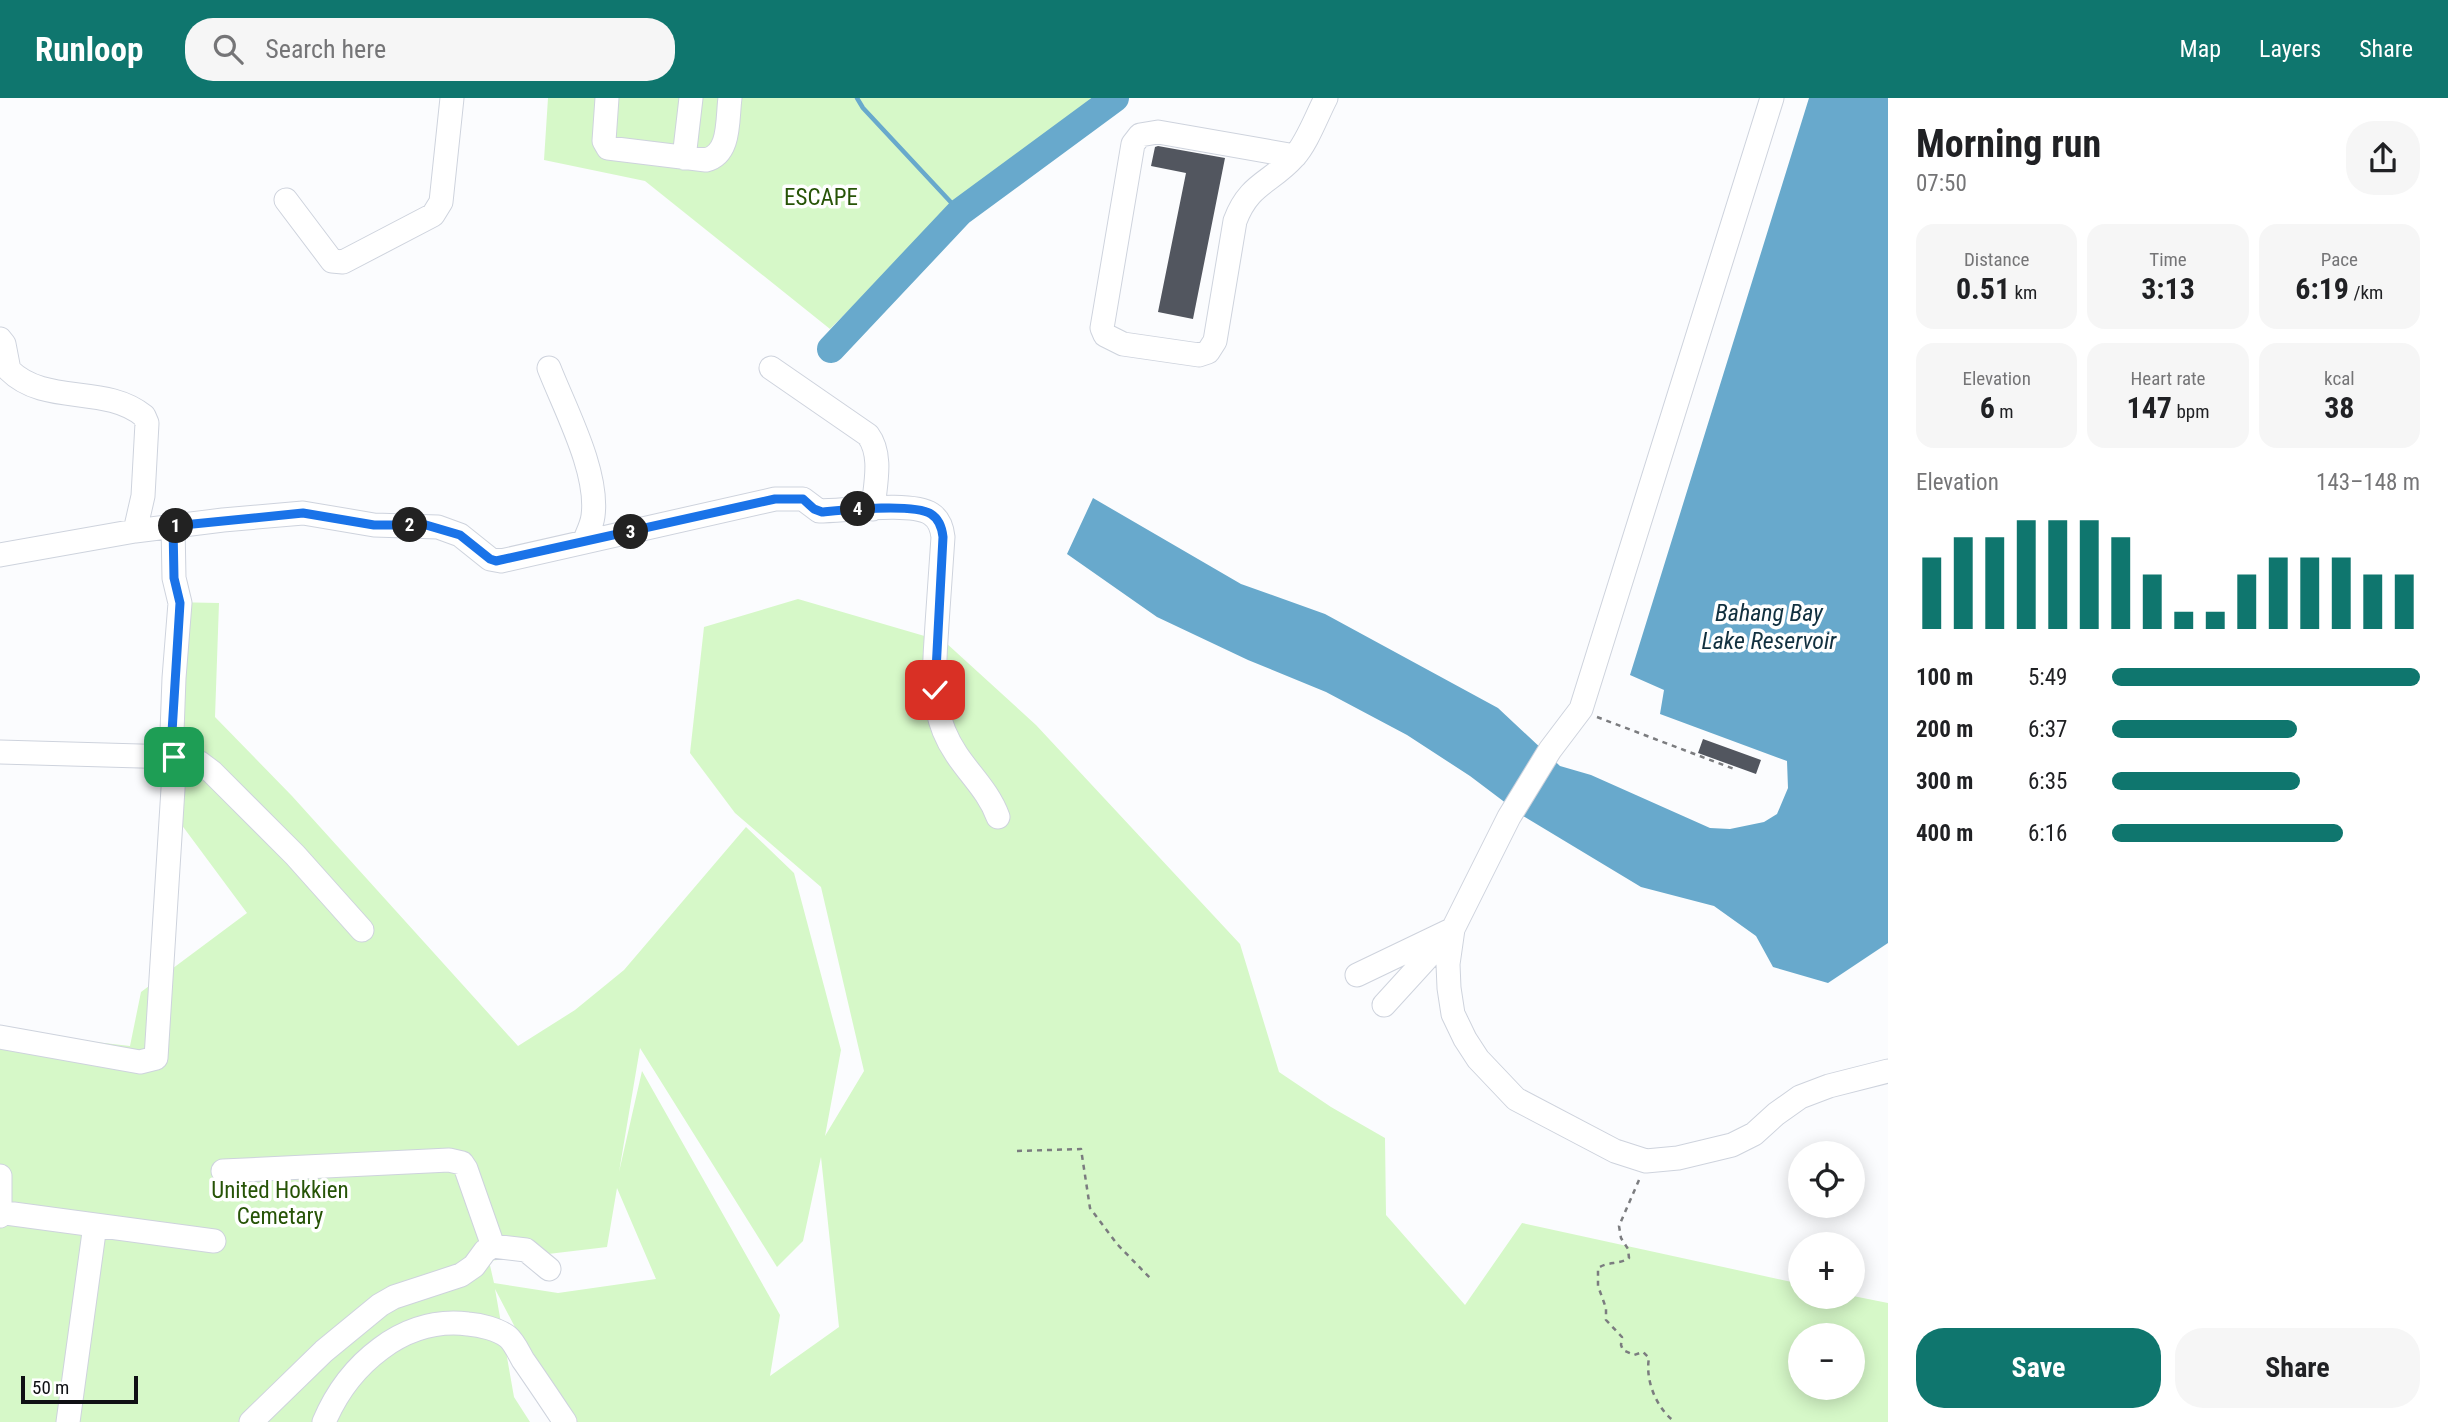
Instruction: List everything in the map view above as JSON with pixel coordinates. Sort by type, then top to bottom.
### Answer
[{"type":"street","points":[[286,200],[336,263],[343,262],[433,215],[441,202],[452,98]]},
{"type":"street","points":[[607,98],[604,141],[608,148],[706,160],[719,153],[725,144],[730,98]]},
{"type":"street","points":[[684,158],[691,98]]},
{"type":"street","points":[[1295,156],[1158,132],[1140,135],[1133,144],[1102,328],[1105,335],[1124,344],[1199,355],[1208,352],[1215,341],[1235,221],[1242,203],[1252,191],[1295,156],[1326,98]]},
{"type":"street","points":[[1384,1005],[1453,929],[1509,817],[1550,750],[1581,709],[1772,98]]},
{"type":"street","points":[[0,339],[4,344],[9,370],[24,382],[44,389],[119,401],[131,406],[146,418],[143,496],[135,531]]},
{"type":"street","points":[[771,368],[869,435],[877,454],[873,509]]},
{"type":"street","points":[[549,369],[588,466],[593,492],[593,517],[584,542]]},
{"type":"street","points":[[0,555],[135,531],[303,513],[374,525],[426,525],[460,535],[496,561],[775,499],[803,499],[822,512],[873,509],[925,511],[934,515],[942,529],[934,673],[936,704],[943,729],[957,757],[990,797],[998,817]]},
{"type":"street","points":[[0,1037],[140,1062],[156,1058],[174,757],[172,732],[180,603],[174,578],[173,526]]},
{"type":"street","points":[[0,752],[174,757],[200,763],[295,855],[362,930]]},
{"type":"street","points":[[1357,975],[1453,929]]},
{"type":"street","points":[[1453,929],[1448,988],[1453,1014],[1478,1059],[1516,1099],[1615,1152],[1646,1161],[1678,1158],[1732,1145],[1754,1135],[1776,1114],[1800,1097],[1829,1086],[1888,1071]]},
{"type":"street","points":[[223,1171],[457,1161],[466,1169],[493,1246]]},
{"type":"street","points":[[0,1175],[1,1215],[214,1241]]},
{"type":"street","points":[[68,1422],[95,1225]]},
{"type":"street","points":[[251,1422],[324,1350],[380,1305],[394,1297],[461,1275],[493,1246],[526,1250],[549,1269]]},
{"type":"street","points":[[324,1422],[345,1386],[380,1348],[408,1331],[440,1322],[480,1325],[508,1337],[565,1422]]},
{"type":"path","points":[[1581,709],[1615,725],[1734,769]]},
{"type":"path","points":[[1017,1151],[1081,1149],[1090,1208],[1116,1244],[1150,1278]]},
{"type":"path","points":[[1646,1161],[1619,1226],[1629,1258],[1619,1264],[1608,1262],[1598,1268],[1598,1286],[1606,1308],[1605,1320],[1622,1337],[1623,1350],[1634,1355],[1643,1352],[1649,1358],[1650,1385],[1662,1410],[1675,1422]]},
{"type":"green space","name":"ESCAPE","points":[[548,98],[1096,98],[964,194],[830,329],[645,181],[544,160]]},
{"type":"green space","name":"United Hokkien Cemetary","points":[[798,599],[945,642],[1036,725],[1240,944],[1279,1072],[1331,1107],[1385,1138],[1386,1215],[1465,1305],[1522,1223],[1788,1281],[1788,1309],[1865,1309],[1865,1298],[1888,1303],[1888,1422],[554,1422],[518,1333],[495,1289],[514,1397],[530,1422],[0,1422],[0,1031],[130,1046],[141,992],[247,913],[181,824],[169,602],[219,603],[215,717],[292,796],[518,1046],[575,1010],[624,970],[746,827],[794,873],[841,1050],[825,1136],[864,1071],[821,887],[735,813],[690,753],[704,627]],"holes":[[[640,1048],[777,1267],[803,1241],[821,1157],[839,1327],[770,1376],[780,1315],[642,1071],[619,1172]],[[617,1188],[656,1279],[558,1293],[494,1283],[489,1261],[607,1247]]]},
{"type":"water","name":"Bahang Bay Lake Reservoir","points":[[1809,98],[1888,98],[1888,943],[1828,983],[1773,967],[1756,936],[1714,906],[1641,887],[1523,816],[1470,776],[1407,735],[1326,692],[1248,660],[1157,617],[1067,554],[1093,498],[1241,584],[1325,614],[1498,708],[1560,766],[1591,775],[1710,828],[1730,829],[1764,822],[1777,814],[1788,788],[1787,761],[1660,714],[1664,690],[1630,675]]},
{"type":"building","points":[[1155,147],[1225,158],[1193,319],[1158,312],[1186,173],[1151,166]]},
{"type":"building","points":[[1703,739],[1761,760],[1756,774],[1698,753]]},
{"type":"waterway","points":[[857,98],[863,108],[960,212]]},
{"type":"waterway","points":[[831,349],[960,212],[1115,98]]},
{"type":"route","points":[[174,757],[174,678],[180,603],[174,578],[173,526],[264,516],[320,514],[374,525],[438,527],[460,535],[480,548],[490,559],[501,561],[775,499],[807,500],[814,509],[822,512],[873,509],[925,511],[934,515],[939,522],[943,537],[935,690]]}]
